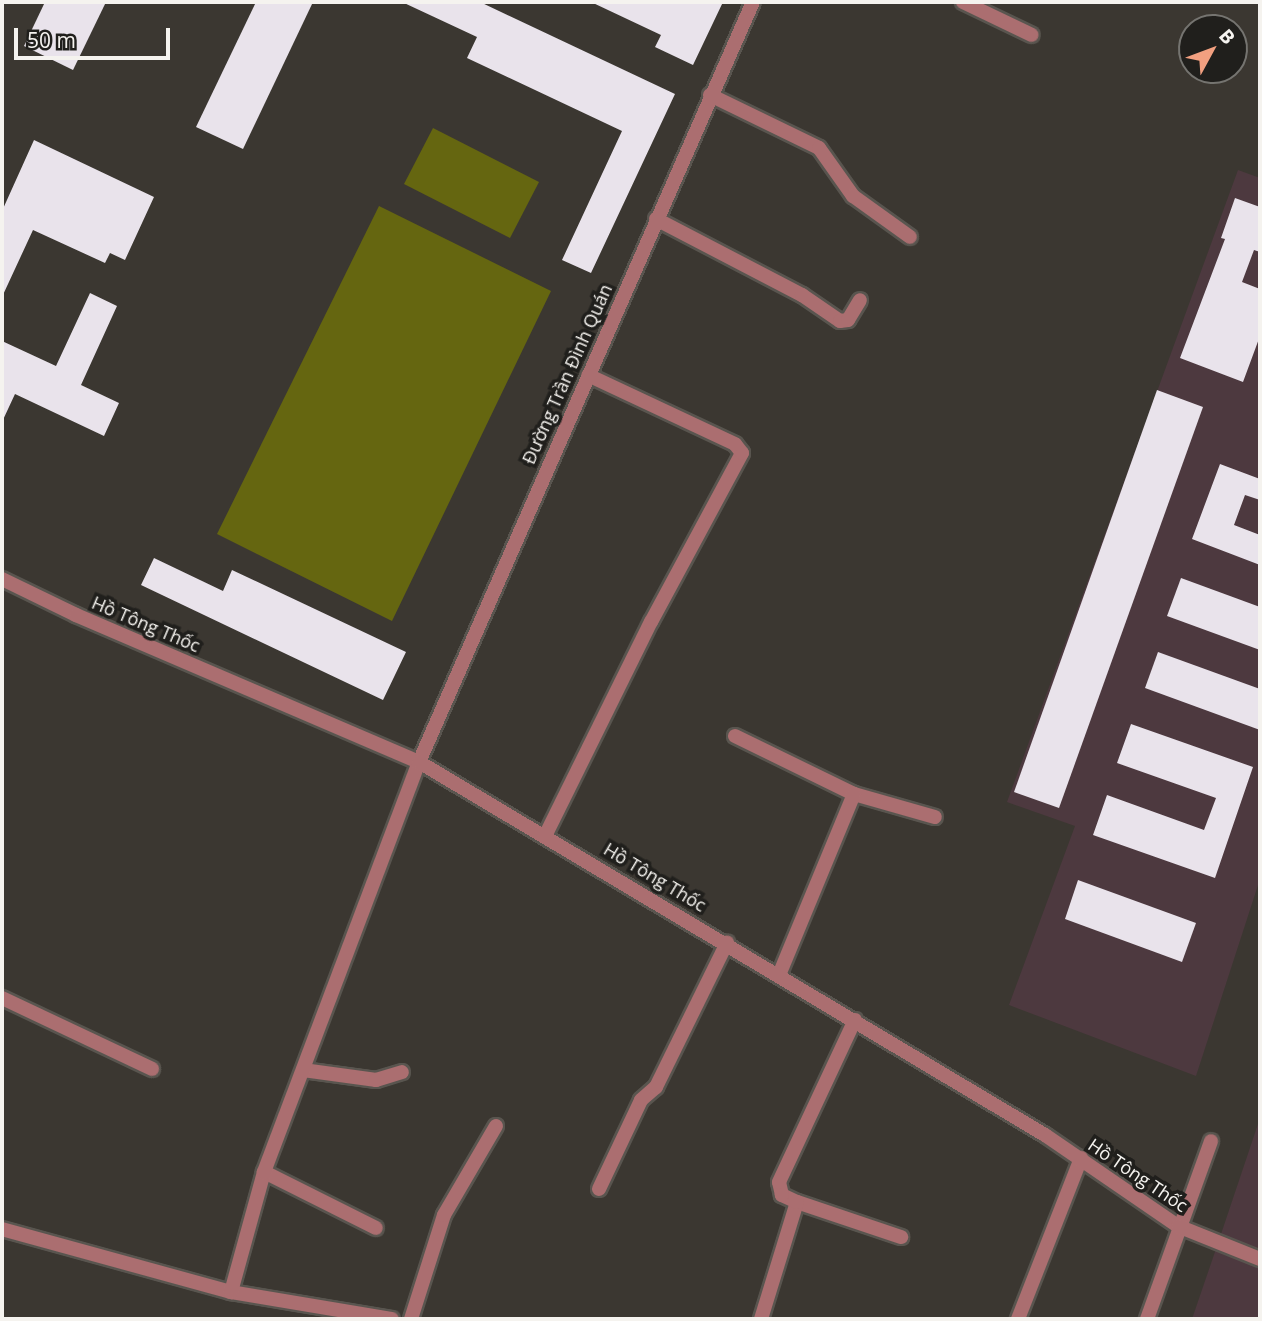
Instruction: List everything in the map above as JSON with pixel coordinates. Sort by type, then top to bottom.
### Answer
[{"type":"street","name":"Đường Trần Đình Quán","points":[[231,1292],[264,1172],[419,762],[753,2]]},
{"type":"street","points":[[963,2],[1032,35]]},
{"type":"street","points":[[710,95],[819,148],[853,196],[910,237]]},
{"type":"street","points":[[656,219],[802,295],[841,321],[848,320],[860,300]]},
{"type":"street","points":[[546,834],[651,622],[742,453],[735,443],[587,375]]},
{"type":"street","name":"Hồ Tông Thốc","points":[[2,579],[76,615],[419,762],[546,834],[1081,1158],[1178,1226],[1260,1259]]},
{"type":"street","points":[[734,736],[854,794],[935,817]]},
{"type":"street","points":[[779,975],[854,794]]},
{"type":"street","points":[[599,1189],[641,1100],[656,1087],[727,943]]},
{"type":"street","points":[[2,998],[152,1069]]},
{"type":"street","points":[[855,1020],[779,1182],[782,1195],[797,1202],[901,1237]]},
{"type":"street","points":[[303,1070],[376,1080],[402,1072]]},
{"type":"street","points":[[411,1319],[443,1215],[496,1126]]},
{"type":"street","points":[[1147,1319],[1178,1226],[1211,1142]]},
{"type":"street","points":[[1018,1319],[1081,1158]]},
{"type":"street","points":[[264,1172],[376,1228]]},
{"type":"street","points":[[761,1319],[797,1202]]},
{"type":"street","points":[[2,1229],[231,1292],[392,1319]]},
{"type":"shaded area","points":[[433,128],[539,182],[510,238],[404,184]]},
{"type":"shaded area","points":[[1238,170],[1260,178],[1260,879],[1196,1076],[1009,1005],[1075,826],[1007,802]]},
{"type":"shaded area","points":[[379,206],[551,291],[392,621],[217,534]]},
{"type":"shaded area","points":[[1260,1118],[1260,1319],[1192,1319],[1218,1243]]},
{"type":"building","points":[[45,2],[106,2],[73,70],[24,46]]},
{"type":"building","points":[[256,2],[313,2],[243,149],[196,127]]},
{"type":"building","points":[[402,2],[480,2],[675,94],[591,273],[562,260],[622,131],[467,58],[477,37]]},
{"type":"building","points":[[591,2],[723,2],[693,65],[655,47],[661,35]]},
{"type":"building","points":[[34,140],[154,197],[125,260],[110,253],[105,263],[33,230],[2,297],[2,211]]},
{"type":"building","points":[[1235,198],[1260,207],[1260,252],[1254,250],[1242,282],[1260,289],[1260,336],[1243,382],[1180,358],[1225,239],[1221,238]]},
{"type":"building","points":[[90,293],[117,306],[81,385],[119,403],[104,436],[15,394],[2,422],[2,341],[56,366]]},
{"type":"building","points":[[1157,390],[1203,407],[1059,808],[1014,792]]},
{"type":"building","points":[[1220,464],[1260,479],[1260,500],[1245,495],[1234,525],[1260,535],[1260,565],[1192,539]]},
{"type":"building","points":[[154,558],[223,591],[232,570],[406,652],[383,700],[141,585]]},
{"type":"building","points":[[1181,578],[1260,607],[1260,650],[1167,616]]},
{"type":"building","points":[[1158,652],[1260,689],[1260,730],[1145,688]]},
{"type":"building","points":[[1131,724],[1253,767],[1215,878],[1093,835],[1107,795],[1204,830],[1216,798],[1117,763]]},
{"type":"building","points":[[1078,880],[1196,923],[1182,962],[1065,919]]}]
